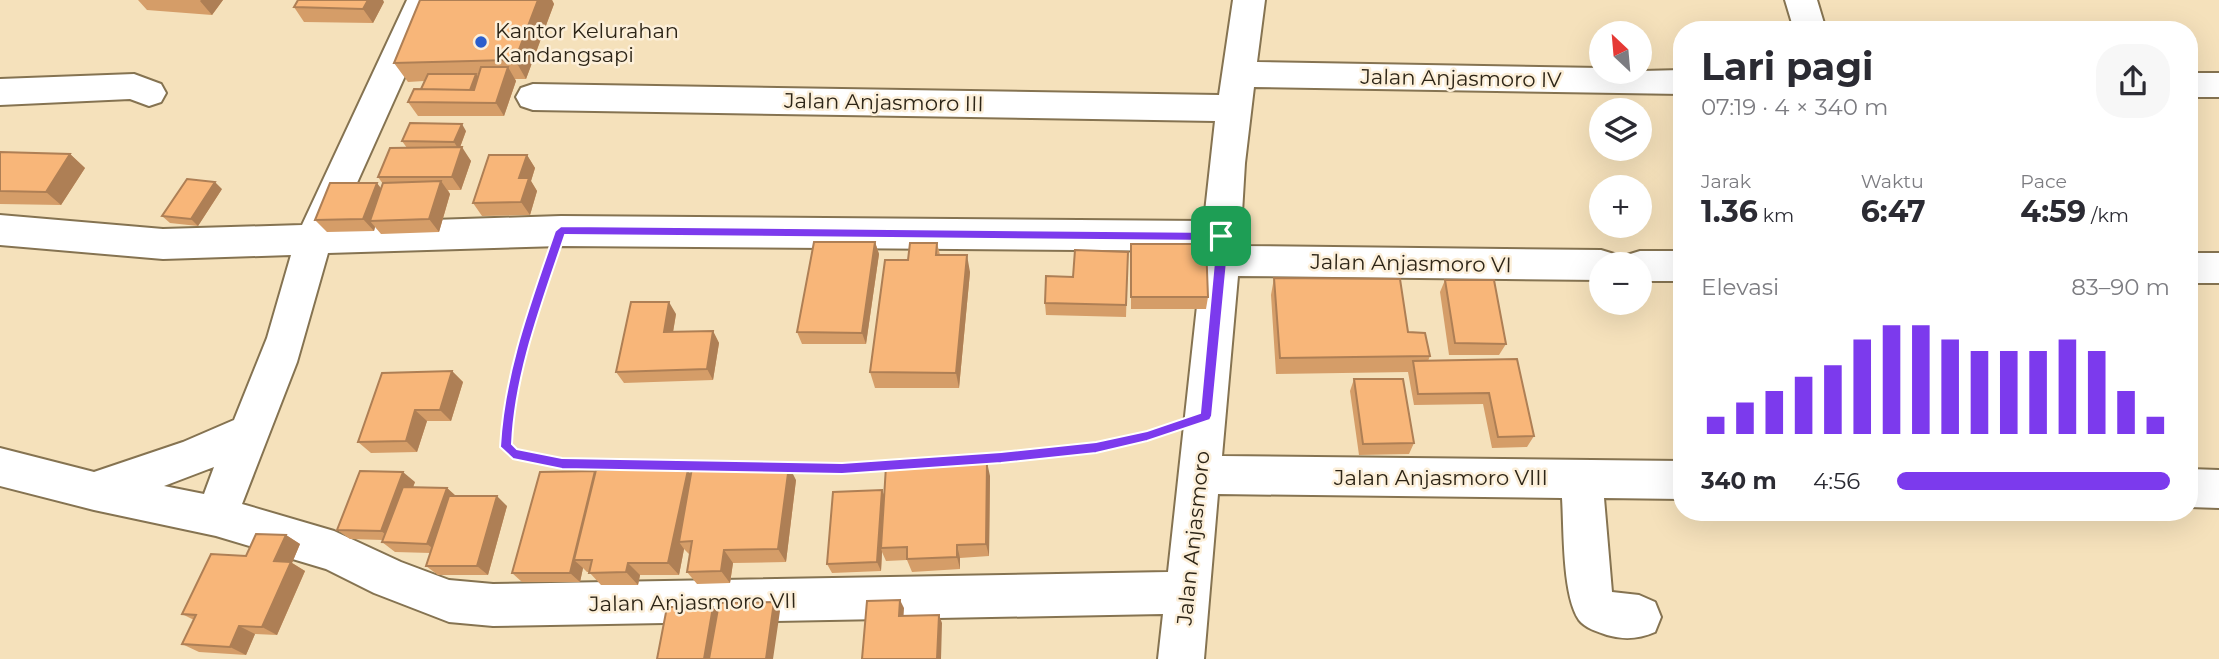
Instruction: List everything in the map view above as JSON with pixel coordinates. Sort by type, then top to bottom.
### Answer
[{"type":"street","points":[[216,516],[248,433],[271,384],[307,270],[313,240],[423,0]]},
{"type":"street","name":"Jalan Anjasmoro","points":[[1181,659],[1185,593],[1200,475],[1237,91],[1249,0]]},
{"type":"street","points":[[1801,0],[1807,21]]},
{"type":"street","name":"Jalan Anjasmoro IV","points":[[1237,91],[1673,82]]},
{"type":"street","points":[[0,92],[134,86],[149,93]]},
{"type":"street","name":"Jalan Anjasmoro III","points":[[533,97],[1237,91]]},
{"type":"street","name":"Jalan Anjasmoro VI","points":[[0,230],[163,244],[561,231],[1221,249],[1589,264]]},
{"type":"street","points":[[1652,266],[1673,266]]},
{"type":"street","points":[[2198,268],[2219,268]]},
{"type":"street","points":[[94,491],[191,458],[248,433]]},
{"type":"street","name":"Jalan Anjasmoro VII","points":[[0,467],[94,491],[216,516],[334,551],[389,578],[449,601],[471,603],[1185,593]]},
{"type":"street","name":"Jalan Anjasmoro VIII","points":[[1200,475],[1673,480]]},
{"type":"street","points":[[1581,478],[1594,608],[1602,614],[1639,617]]},
{"type":"street","points":[[2198,488],[2219,489]]},
{"type":"path","points":[[561,231],[528,325],[507,419],[505,441],[508,451],[562,464],[758,467]]},
{"type":"path","points":[[772,467],[842,469],[1001,458],[1096,448],[1147,436],[1206,416]]},
{"type":"building","points":[[298,0],[368,0],[363,9],[294,7]]},
{"type":"building","name":"Kantor Kelurahan Kandangsapi","points":[[420,0],[538,0],[515,60],[394,63]]},
{"type":"building","points":[[481,67],[508,67],[496,103],[408,102],[414,89],[474,90]]},
{"type":"building","points":[[428,74],[476,74],[470,90],[421,89]]},
{"type":"building","points":[[410,123],[462,124],[454,142],[402,141]]},
{"type":"building","points":[[462,147],[452,177],[378,177],[390,148]]},
{"type":"building","points":[[0,152],[70,154],[46,192],[0,191]]},
{"type":"building","points":[[489,155],[527,155],[519,178],[529,178],[521,202],[473,203]]},
{"type":"building","points":[[187,179],[215,182],[191,219],[162,216]]},
{"type":"building","points":[[441,181],[429,219],[370,221],[383,183]]},
{"type":"building","points":[[330,183],[377,183],[363,219],[315,220]]},
{"type":"building","points":[[814,242],[875,242],[862,333],[797,332]]},
{"type":"building","points":[[910,243],[937,243],[936,255],[967,255],[956,373],[870,372],[885,260],[908,260]]},
{"type":"building","points":[[1131,244],[1206,244],[1208,297],[1131,297]]},
{"type":"building","points":[[1075,250],[1128,252],[1126,305],[1045,303],[1046,276],[1073,277]]},
{"type":"building","points":[[1274,278],[1400,279],[1408,332],[1425,333],[1430,356],[1280,358]]},
{"type":"building","points":[[1445,280],[1494,280],[1506,344],[1455,343]]},
{"type":"building","points":[[631,302],[669,302],[664,332],[713,331],[707,369],[616,372]]},
{"type":"building","points":[[1517,359],[1534,436],[1498,437],[1489,393],[1418,394],[1413,361]]},
{"type":"building","points":[[452,371],[440,410],[415,410],[406,441],[358,442],[382,373]]},
{"type":"building","points":[[1354,379],[1403,379],[1414,443],[1363,444]]},
{"type":"building","points":[[987,462],[986,544],[957,545],[957,557],[907,559],[907,547],[881,548],[886,466]]},
{"type":"building","points":[[789,466],[778,549],[724,550],[721,571],[687,572],[692,541],[679,542],[692,468]]},
{"type":"building","points":[[596,470],[688,470],[668,563],[628,563],[626,572],[589,573],[592,560],[574,560]]},
{"type":"building","points":[[360,471],[403,472],[381,531],[337,530]]},
{"type":"building","points":[[595,471],[570,573],[512,573],[540,472]]},
{"type":"building","points":[[403,487],[447,488],[427,544],[382,542]]},
{"type":"building","points":[[882,490],[877,562],[827,564],[833,492]]},
{"type":"building","points":[[449,496],[497,496],[477,566],[426,566]]},
{"type":"building","points":[[256,534],[286,535],[274,561],[291,562],[262,627],[239,626],[230,647],[182,644],[196,615],[182,614],[211,554],[246,556]]},
{"type":"building","points":[[900,600],[899,616],[939,615],[937,659],[862,659],[867,601]]},
{"type":"building","points":[[774,602],[766,659],[709,659],[719,603]]},
{"type":"building","points":[[667,607],[713,607],[704,659],[657,659]]},
{"type":"place","name":"Kantor Kelurahan Kandangsapi","points":[[481,42]]},
{"type":"route","points":[[561,231],[1221,236],[1222,261],[1206,416],[1147,436],[1096,448],[1001,458],[842,469],[562,464],[513,453],[506,447],[507,419],[528,325],[561,231]]}]
